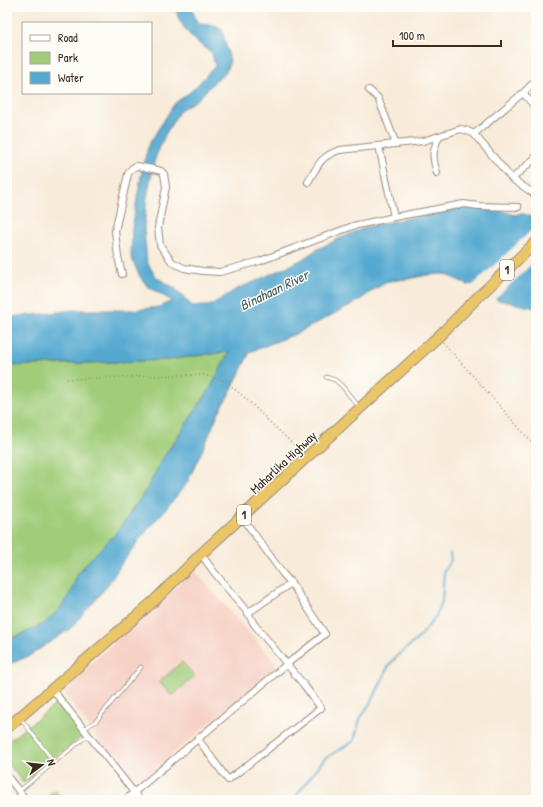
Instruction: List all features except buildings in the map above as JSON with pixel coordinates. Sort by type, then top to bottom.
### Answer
[{"type":"highway","name":"Maharlika Highway","points":[[7,728],[154,601],[201,554],[439,336],[536,242]]},
{"type":"street","points":[[474,134],[523,93],[536,80]]},
{"type":"street","points":[[369,90],[378,98],[396,144]]},
{"type":"street","points":[[523,93],[536,108]]},
{"type":"street","points":[[308,182],[321,160],[340,150],[423,141],[461,129],[474,134],[512,179],[536,195]]},
{"type":"street","points":[[437,173],[433,160],[433,150],[439,136]]},
{"type":"street","points":[[379,146],[394,217]]},
{"type":"street","points":[[512,179],[536,157]]},
{"type":"street","points":[[122,274],[118,257],[115,231],[128,174],[131,168],[137,166],[162,171],[164,174],[166,187],[158,227],[160,245],[172,262],[184,268],[203,271],[220,272],[260,261],[354,226],[394,217],[464,204],[518,207]]},
{"type":"street","points":[[125,800],[325,634],[291,583],[242,517]]},
{"type":"street","points":[[198,739],[228,780],[321,708],[254,624],[248,613],[201,554]]},
{"type":"street","points":[[248,613],[291,583]]},
{"type":"street","points":[[52,689],[140,800]]},
{"type":"street","points":[[7,776],[26,800]]},
{"type":"lane","points":[[326,377],[334,380],[342,386],[360,409]]},
{"type":"lane","points":[[84,729],[99,718],[141,667]]},
{"type":"lane","points":[[20,717],[54,762]]},
{"type":"lane","points":[[19,791],[88,736]]},
{"type":"path","points":[[439,336],[536,447]]},
{"type":"path","points":[[67,379],[204,375],[225,381],[244,397],[306,458]]},
{"type":"path","points":[[530,800],[536,793]]},
{"type":"shaded area","points":[[194,570],[278,666],[133,787],[62,690]]},
{"type":"green space","points":[[229,352],[210,389],[163,458],[146,490],[117,532],[90,559],[77,575],[71,592],[60,608],[45,623],[18,636],[7,639],[7,366],[169,360]]},
{"type":"green space","points":[[182,662],[195,676],[172,696],[159,682]]},
{"type":"green space","points":[[59,702],[84,735],[23,783],[7,762],[7,742]]},
{"type":"green space","points":[[55,790],[63,800],[42,800]]},
{"type":"water","name":"Binahaan River","points":[[176,7],[191,7],[198,24],[214,25],[222,30],[230,61],[225,74],[216,80],[198,99],[180,110],[165,135],[155,159],[147,197],[144,228],[147,262],[156,277],[176,289],[192,306],[209,306],[237,289],[301,260],[316,250],[336,240],[369,226],[458,207],[486,206],[515,215],[521,213],[536,218],[536,309],[498,300],[472,284],[468,285],[445,274],[427,275],[389,281],[360,300],[298,333],[250,352],[217,416],[187,483],[148,529],[122,563],[108,585],[70,629],[29,656],[7,665],[7,639],[18,636],[45,623],[60,608],[71,592],[77,575],[90,559],[117,532],[146,490],[163,458],[210,389],[229,352],[169,360],[7,366],[7,317],[72,310],[133,310],[159,307],[172,301],[147,286],[139,275],[131,257],[132,228],[143,165],[149,144],[175,103],[190,92],[215,66],[212,53],[193,38],[185,29],[178,16]]},
{"type":"pier","points":[[536,226],[536,260],[494,300],[472,286]]},
{"type":"waterway","points":[[293,800],[324,759],[354,741],[360,719],[374,697],[389,665],[398,655],[420,637],[436,616],[442,601],[444,571],[451,560],[450,553]]}]
